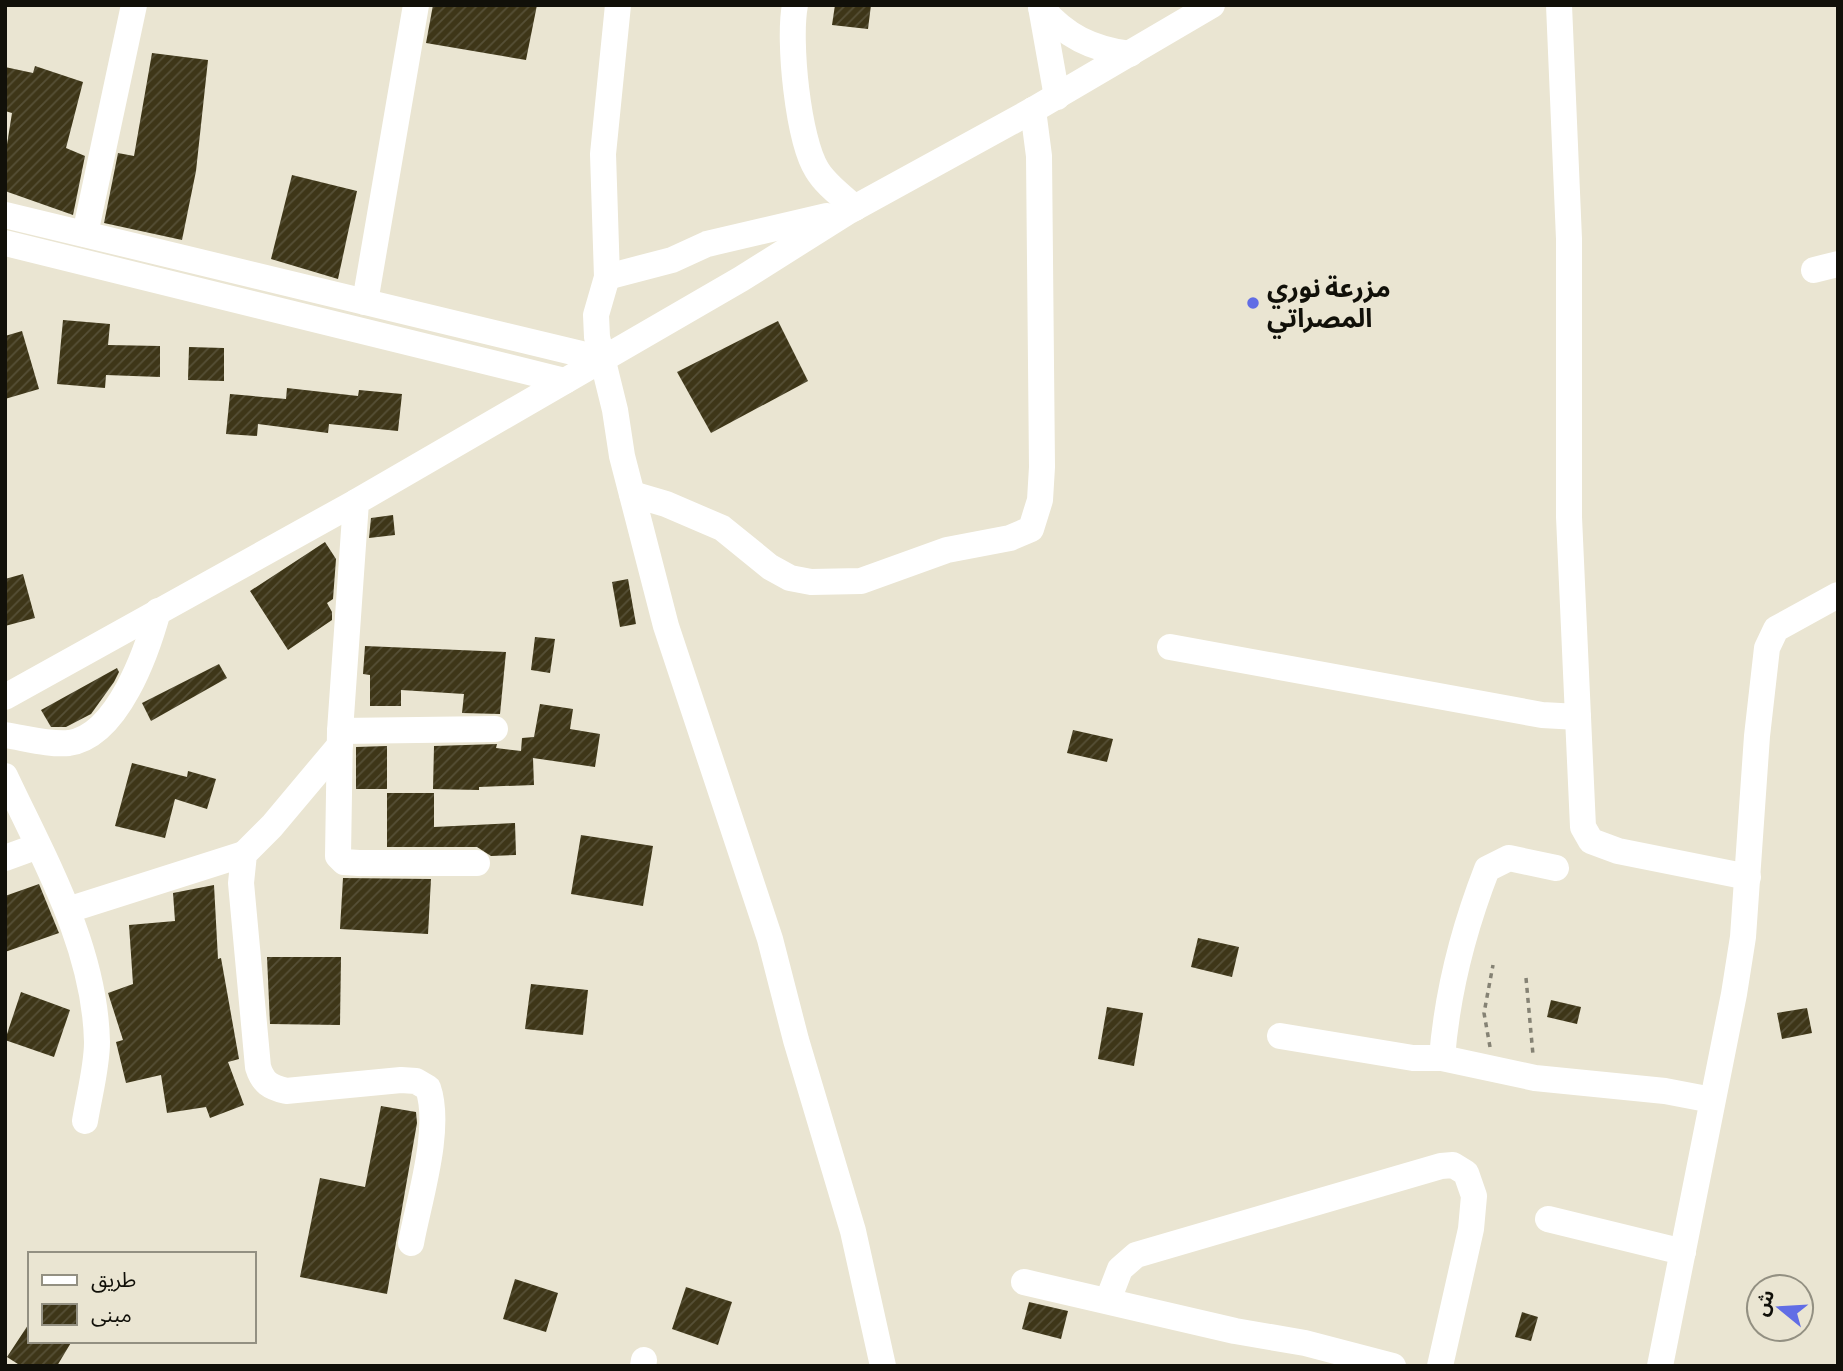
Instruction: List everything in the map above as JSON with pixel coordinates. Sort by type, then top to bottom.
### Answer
[{"type":"street","points":[[85,234],[134,5]]},
{"type":"street","points":[[365,302],[416,5]]},
{"type":"street","points":[[618,5],[603,154],[607,277],[596,315],[602,359],[632,494],[689,701],[733,819],[770,939],[796,1040],[853,1231],[883,1366]]},
{"type":"street","points":[[794,5],[791,50],[809,151],[818,173],[852,209]]},
{"type":"street","points":[[5,697],[356,502],[741,279],[852,209],[1057,97],[1212,5]]},
{"type":"street","points":[[1559,5],[1569,265],[1569,517],[1583,827],[1591,841],[1618,851],[1748,877]]},
{"type":"street","points":[[1041,6],[1057,27],[1074,37],[1110,52],[1130,54]]},
{"type":"street","points":[[1041,6],[1057,97]]},
{"type":"street","points":[[632,494],[666,504],[722,528],[770,567],[790,578],[810,582],[862,581],[947,550],[1010,538],[1031,529],[1040,500],[1042,467],[1040,156],[1033,110]]},
{"type":"street","points":[[607,277],[672,260],[707,244],[852,209]]},
{"type":"street","points":[[5,215],[602,359]]},
{"type":"street","points":[[5,243],[565,381]]},
{"type":"street","points":[[356,502],[340,738],[338,856],[344,862],[477,863]]},
{"type":"street","points":[[1660,1366],[1734,994],[1748,877],[1757,736],[1770,638],[1776,629],[1838,595]]},
{"type":"street","points":[[5,735],[68,743],[87,738],[105,721],[145,658],[158,611]]},
{"type":"street","points":[[1170,647],[1542,715],[1578,717]]},
{"type":"street","points":[[68,910],[244,854],[272,827],[340,738],[495,729]]},
{"type":"street","points":[[5,776],[68,910],[90,995],[97,1042],[85,1121]]},
{"type":"street","points":[[5,858],[38,846]]},
{"type":"street","points":[[244,854],[241,883],[258,1067],[262,1080],[271,1087],[286,1091],[401,1080],[416,1081],[428,1088],[432,1100],[432,1126],[411,1243]]},
{"type":"street","points":[[1442,1058],[1450,1002],[1475,899],[1487,869],[1509,858],[1556,868]]},
{"type":"street","points":[[1280,1036],[1413,1058],[1442,1058],[1535,1078],[1665,1091],[1713,1100]]},
{"type":"street","points":[[1108,1300],[1120,1269],[1136,1255],[1441,1166],[1453,1165],[1466,1173],[1474,1196],[1471,1229],[1440,1366]]},
{"type":"street","points":[[1548,1219],[1683,1252]]},
{"type":"street","points":[[1024,1282],[1235,1331],[1305,1343],[1393,1366]]},
{"type":"path","points":[[1493,965],[1484,1013],[1487,1039],[1499,1072]]},
{"type":"path","points":[[1526,978],[1535,1078]]},
{"type":"building","points":[[433,5],[537,5],[526,60],[426,43]]},
{"type":"building","points":[[835,5],[871,5],[868,29],[832,25]]},
{"type":"building","points":[[152,53],[208,60],[196,171],[182,240],[104,223],[118,153],[134,156]]},
{"type":"building","points":[[35,66],[83,82],[66,148],[85,156],[73,215],[5,191],[5,157],[12,113],[5,111],[5,67],[33,73]]},
{"type":"building","points":[[292,175],[357,191],[338,279],[271,259]]},
{"type":"building","points":[[63,320],[110,324],[108,345],[160,346],[160,377],[106,375],[105,388],[57,384]]},
{"type":"building","points":[[778,321],[808,381],[711,433],[677,372]]},
{"type":"building","points":[[22,331],[39,389],[5,399],[5,336]]},
{"type":"building","points":[[189,347],[224,348],[224,381],[188,380]]},
{"type":"building","points":[[287,388],[358,396],[359,390],[402,394],[398,431],[329,424],[328,433],[258,424],[257,436],[226,434],[230,394],[286,399]]},
{"type":"building","points":[[393,515],[395,535],[369,538],[371,518]]},
{"type":"building","points":[[325,542],[336,559],[333,599],[327,603],[332,612],[332,620],[288,650],[250,591]]},
{"type":"building","points":[[23,574],[35,618],[5,626],[5,579]]},
{"type":"building","points":[[628,579],[636,624],[620,627],[612,582]]},
{"type":"building","points":[[535,637],[555,639],[550,673],[531,670]]},
{"type":"building","points":[[365,646],[506,652],[500,714],[462,713],[464,694],[401,690],[401,706],[370,706],[370,675],[363,674]]},
{"type":"building","points":[[219,664],[227,678],[151,721],[142,703]]},
{"type":"building","points":[[117,668],[119,672],[114,682],[91,714],[66,727],[51,727],[41,710]]},
{"type":"building","points":[[540,704],[573,709],[570,729],[600,734],[595,767],[533,758],[534,785],[479,787],[479,790],[433,789],[434,746],[497,744],[496,748],[521,751],[522,738],[534,737]]},
{"type":"building","points":[[1073,730],[1113,739],[1107,762],[1067,753]]},
{"type":"building","points":[[387,746],[387,789],[356,789],[356,747]]},
{"type":"building","points":[[132,763],[187,777],[188,771],[216,779],[207,809],[175,799],[165,838],[115,826]]},
{"type":"building","points":[[387,793],[434,793],[434,827],[515,823],[516,855],[491,856],[477,847],[387,847]]},
{"type":"building","points":[[581,835],[653,846],[643,906],[571,894]]},
{"type":"building","points":[[343,878],[431,879],[428,934],[340,929]]},
{"type":"building","points":[[39,884],[59,933],[5,952],[5,896]]},
{"type":"building","points":[[214,885],[218,959],[221,958],[239,1059],[228,1062],[244,1105],[210,1118],[206,1107],[167,1113],[161,1075],[126,1083],[116,1042],[123,1040],[108,993],[133,984],[129,925],[175,921],[173,893]]},
{"type":"building","points":[[1198,938],[1239,947],[1232,977],[1191,967]]},
{"type":"building","points":[[267,957],[341,957],[340,1025],[270,1024]]},
{"type":"building","points":[[531,984],[588,990],[583,1035],[525,1029]]},
{"type":"building","points":[[21,992],[70,1010],[54,1057],[5,1040]]},
{"type":"building","points":[[1551,1000],[1581,1007],[1577,1024],[1547,1017]]},
{"type":"building","points":[[1107,1007],[1143,1013],[1134,1066],[1098,1059]]},
{"type":"building","points":[[1807,1008],[1812,1033],[1782,1039],[1777,1013]]},
{"type":"building","points":[[381,1106],[416,1112],[417,1123],[387,1294],[300,1277],[320,1178],[365,1187]]},
{"type":"building","points":[[515,1279],[558,1293],[546,1332],[503,1319]]},
{"type":"building","points":[[686,1287],[732,1302],[718,1345],[672,1329]]},
{"type":"building","points":[[1029,1302],[1068,1311],[1061,1339],[1022,1329]]},
{"type":"building","points":[[1522,1312],[1538,1317],[1531,1341],[1515,1337]]},
{"type":"building","points":[[28,1325],[28,1343],[71,1343],[57,1366],[21,1366],[7,1357]]},
{"type":"place","name":"مزرعة نوري المصراتي","points":[[1253,303]]}]
